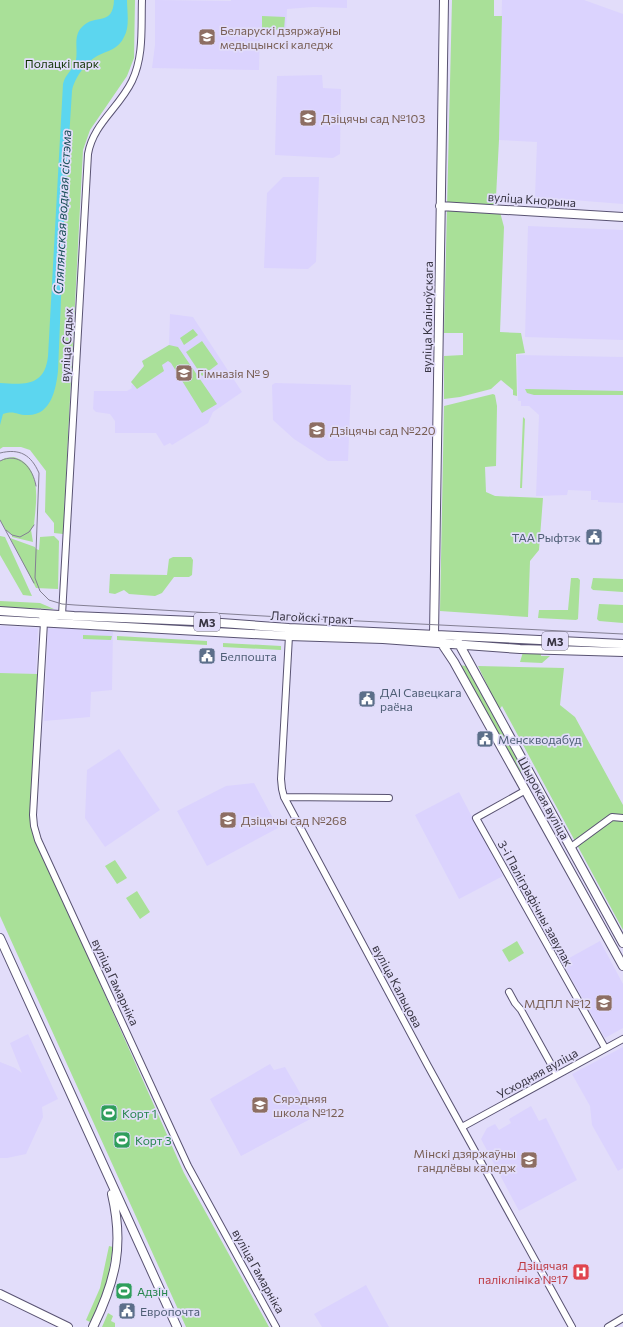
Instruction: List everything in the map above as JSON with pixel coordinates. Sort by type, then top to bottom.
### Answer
[{"type":"main road","name":"вуліца Каліноўскага","points":[[434,635],[444,0]]},
{"type":"main road","name":"вуліца Кнорына","points":[[440,206],[623,217]]},
{"type":"main road","name":"Лагойскі тракт","points":[[0,611],[194,621],[289,632],[464,647],[623,652]]},
{"type":"main road","name":"Лагойскі тракт","points":[[0,620],[194,630],[434,635],[623,644]]},
{"type":"main road","points":[[194,621],[197,623],[198,627],[194,630]]},
{"type":"main road","name":"Шырокая вуліца","points":[[434,635],[442,644],[526,790],[623,966]]},
{"type":"main road","name":"Шырокая вуліца","points":[[455,636],[464,647],[623,943]]},
{"type":"main road","points":[[520,780],[531,774]]},
{"type":"main road","points":[[0,938],[177,1327]]},
{"type":"main road","points":[[93,1327],[113,1279],[118,1240],[116,1208],[107,1174]]},
{"type":"main road","points":[[0,1294],[68,1327]]},
{"type":"street","name":"вуліца Сядых","points":[[62,615],[89,146],[95,132],[130,86],[137,70],[141,46],[142,0]]},
{"type":"street","points":[[40,613],[44,622],[50,618],[62,615]]},
{"type":"street","name":"вуліца Гамарніка","points":[[44,622],[33,815],[38,840],[188,1166],[276,1327]]},
{"type":"street","name":"вуліца Кальцова","points":[[289,632],[281,779],[284,797],[572,1327]]},
{"type":"street","name":"3-і Паліграфічны завулак","points":[[526,790],[476,818],[605,1048]]},
{"type":"street","points":[[284,797],[389,798]]},
{"type":"street","points":[[571,847],[612,817],[623,818]]},
{"type":"street","points":[[509,992],[515,1003],[522,1010],[557,1075]]},
{"type":"street","name":"Усходняя вуліца","points":[[462,1127],[623,1039]]},
{"type":"street","points":[[608,1327],[623,1318]]},
{"type":"shaded area","name":"Беларускі дзяржаўны медыцынскі каледж","points":[[155,0],[347,0],[347,8],[313,7],[287,9],[286,31],[260,30],[259,70],[152,68],[155,45]]},
{"type":"shaded area","points":[[502,0],[584,0],[623,14],[623,204],[535,197],[537,142],[499,140]]},
{"type":"shaded area","name":"Дзіцячы сад №103","points":[[322,75],[323,88],[341,89],[340,154],[333,158],[275,155],[277,76]]},
{"type":"shaded area","points":[[283,177],[319,177],[316,262],[308,269],[264,268],[267,193]]},
{"type":"shaded area","points":[[528,226],[623,230],[623,340],[525,337]]},
{"type":"shaded area","name":"Гімназія № 9","points":[[170,314],[193,317],[242,392],[213,412],[208,423],[172,445],[170,443],[164,446],[156,433],[115,433],[115,421],[110,414],[96,412],[93,409],[94,391],[127,391],[132,388],[131,386],[133,384],[131,382],[144,366],[142,361],[169,345]]},
{"type":"shaded area","points":[[517,355],[623,357],[623,503],[598,502],[598,500],[591,500],[591,491],[568,490],[567,495],[536,496],[539,415],[529,406],[521,406],[521,401],[518,401]]},
{"type":"shaded area","name":"Дзіцячы сад №220","points":[[275,383],[351,385],[348,461],[328,461],[294,439],[273,420],[272,385]]},
{"type":"shaded area","points":[[0,626],[38,628],[36,674],[0,673]]},
{"type":"shaded area","points":[[48,627],[113,630],[112,690],[91,692],[90,717],[44,721]]},
{"type":"shaded area","points":[[119,749],[160,810],[105,847],[85,818],[87,770]]},
{"type":"shaded area","name":"Дзіцячы сад №268","points":[[254,783],[278,828],[207,866],[177,811],[226,786]]},
{"type":"shaded area","points":[[459,792],[503,876],[459,899],[415,815]]},
{"type":"shaded area","name":"МДПЛ №12","points":[[600,941],[623,984],[623,1028],[605,1038],[562,962]]},
{"type":"shaded area","points":[[28,1034],[58,1099],[42,1107],[43,1117],[26,1154],[0,1158],[0,1062],[15,1068],[22,1073],[10,1043]]},
{"type":"shaded area","points":[[623,1047],[623,1168],[618,1171],[592,1125],[590,1106],[572,1074]]},
{"type":"shaded area","name":"Сярэдняя школа №122","points":[[270,1064],[274,1070],[285,1067],[314,1117],[241,1156],[210,1099]]},
{"type":"shaded area","name":"Мінскі дзяржаўны гандлёвы каледж","points":[[531,1106],[539,1121],[546,1118],[577,1180],[519,1211],[481,1139],[487,1128],[495,1124],[499,1130],[511,1123],[509,1119]]},
{"type":"shaded area","points":[[366,1285],[389,1327],[322,1327],[314,1314]]},
{"type":"green space","name":"Полацкі парк","points":[[0,0],[135,0],[134,58],[127,76],[90,130],[83,150],[63,534],[54,533],[54,523],[45,512],[46,471],[30,450],[21,447],[3,447],[0,449]]},
{"type":"green space","points":[[452,0],[494,0],[494,16],[502,16],[496,197],[504,227],[500,332],[521,333],[525,353],[516,354],[517,396],[513,395],[513,390],[501,380],[491,389],[460,397],[444,399],[444,356],[463,355],[463,333],[444,333]]},
{"type":"green space","points":[[262,16],[285,17],[284,30],[262,29]]},
{"type":"green space","points":[[193,329],[198,335],[184,345],[180,338]]},
{"type":"green space","points":[[202,341],[218,364],[202,376],[186,352]]},
{"type":"green space","points":[[169,345],[178,347],[217,404],[202,413],[171,363],[168,361],[162,365],[164,371],[137,389],[131,382],[144,366],[142,361]]},
{"type":"green space","points":[[525,389],[623,391],[623,395],[534,395],[527,393]]},
{"type":"green space","points":[[493,394],[495,395],[497,406],[496,466],[485,467],[486,492],[495,496],[543,498],[539,550],[530,561],[528,617],[440,611],[444,406]]},
{"type":"green space","points":[[523,417],[525,419],[522,488],[520,488]]},
{"type":"green space","points":[[14,457],[30,468],[34,476],[36,486],[36,506],[34,525],[31,530],[33,542],[12,537],[0,520],[0,461],[5,458]]},
{"type":"green space","points":[[0,536],[5,537],[32,596],[23,595],[0,555]]},
{"type":"green space","points":[[54,536],[59,541],[58,589],[36,588],[10,538],[35,547],[39,550],[40,537]]},
{"type":"green space","points":[[173,557],[191,557],[193,560],[192,575],[189,577],[174,577],[162,593],[155,596],[129,594],[124,590],[115,594],[109,593],[110,574],[167,575],[169,559]]},
{"type":"green space","points":[[571,578],[578,578],[580,580],[578,619],[538,618],[539,610],[568,610]]},
{"type":"green space","points":[[593,578],[623,579],[623,592],[593,590],[591,588]]},
{"type":"green space","points":[[0,601],[40,603],[54,609],[0,607]]},
{"type":"green space","points":[[599,604],[623,605],[623,623],[599,621],[597,619]]},
{"type":"green space","points":[[83,635],[112,636],[111,640],[83,639]]},
{"type":"green space","points":[[117,636],[207,641],[207,645],[117,640]]},
{"type":"green space","points":[[223,643],[281,646],[281,650],[223,647]]},
{"type":"green space","points":[[523,652],[541,652],[541,656],[550,656],[542,663],[520,662]]},
{"type":"green space","points":[[459,665],[466,666],[523,770],[519,773]]},
{"type":"green space","points":[[478,666],[564,668],[560,705],[575,717],[623,805],[623,930],[502,706],[499,710]]},
{"type":"green space","points":[[0,673],[38,674],[30,816],[38,847],[184,1173],[269,1327],[186,1327],[0,916]]},
{"type":"green space","points":[[115,860],[127,878],[117,884],[105,866]]},
{"type":"green space","points":[[137,891],[150,912],[140,919],[126,898]]},
{"type":"green space","points":[[517,941],[524,953],[509,962],[502,950]]},
{"type":"green space","points":[[109,1246],[113,1247],[106,1287],[99,1308],[90,1322],[86,1320],[100,1288]]},
{"type":"green space","points":[[108,1313],[113,1316],[111,1321],[115,1323],[115,1327],[102,1327]]},
{"type":"water","name":"Сляпянская водная сістэма","points":[[114,0],[127,0],[128,24],[126,33],[122,41],[116,47],[97,56],[84,67],[75,81],[72,91],[56,386],[51,400],[42,411],[27,415],[13,413],[3,414],[0,425],[0,383],[18,384],[32,382],[43,373],[46,366],[48,356],[63,84],[76,60],[77,38],[79,31],[87,23],[107,17],[113,8]]},
{"type":"tram line","points":[[0,453],[13,451],[24,454],[36,467],[39,473],[35,578],[40,591],[49,600],[62,604],[298,618],[623,634]]},
{"type":"tram line","points":[[0,461],[7,458],[13,458],[24,463],[32,473],[36,486]]},
{"type":"tram line","points":[[0,520],[34,583]]},
{"type":"tram line","points":[[6,530],[12,535],[20,537],[29,532],[34,525]]},
{"type":"place","name":"Беларускі дзяржаўны медыцынскі каледж","points":[[207,37]]},
{"type":"place","name":"Дзіцячы сад №103","points":[[308,118]]},
{"type":"place","name":"Гімназія № 9","points":[[184,373]]},
{"type":"place","name":"Дзіцячы сад №220","points":[[317,430]]},
{"type":"place","name":"ТАА Рыфтэк","points":[[594,537]]},
{"type":"place","name":"Белпошта","points":[[207,656]]},
{"type":"place","name":"ДАІ Савецкага раёна","points":[[367,699]]},
{"type":"place","name":"Менскводабуд","points":[[485,739]]},
{"type":"place","name":"Дзіцячы сад №268","points":[[228,820]]},
{"type":"place","name":"МДПЛ №12","points":[[604,1003]]},
{"type":"place","name":"Сярэдняя школа №122","points":[[260,1105]]},
{"type":"place","name":"Корт 1","points":[[109,1113]]},
{"type":"place","name":"Корт 3","points":[[122,1140]]},
{"type":"place","name":"Мінскі дзяржаўны гандлёвы каледж","points":[[529,1160]]},
{"type":"place","name":"Дзіцячая паліклініка №17","points":[[581,1272]]},
{"type":"place","name":"Адзін","points":[[124,1291]]},
{"type":"place","name":"Европочта","points":[[127,1311]]}]
